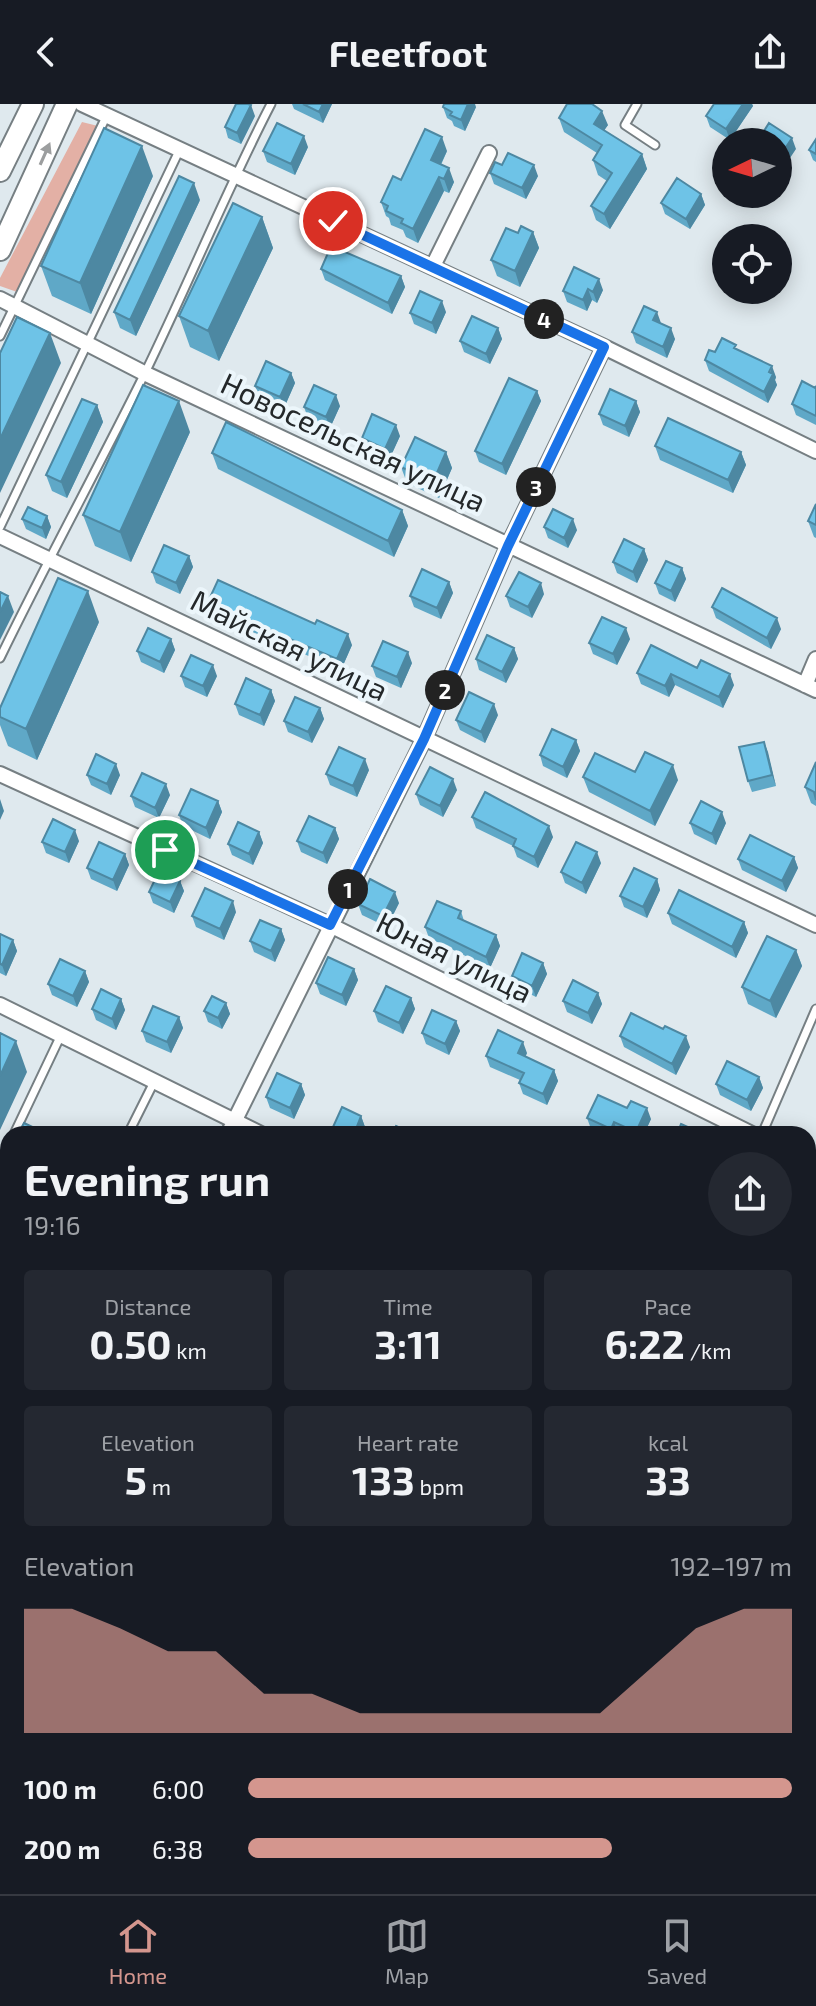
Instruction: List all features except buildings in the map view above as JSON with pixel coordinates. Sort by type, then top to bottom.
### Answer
[{"type":"main road","points":[[31,185],[0,170],[33,104]]},
{"type":"main road","points":[[0,250],[67,104]]},
{"type":"street","points":[[82,104],[433,266],[816,451]]},
{"type":"street","points":[[433,266],[489,153]]},
{"type":"street","name":"Новосельская улица","points":[[0,299],[144,373],[810,688]]},
{"type":"street","points":[[232,1126],[424,739],[508,546],[604,347]]},
{"type":"street","name":"Майская улица","points":[[0,536],[816,925]]},
{"type":"street","points":[[810,688],[816,659]]},
{"type":"street","name":"Юная улица","points":[[0,774],[330,925],[736,1126]]},
{"type":"street","points":[[0,1005],[154,1082],[228,1126]]},
{"type":"lane","points":[[0,658],[144,373],[234,175],[271,104]]},
{"type":"lane","points":[[637,104],[625,125],[655,145]]},
{"type":"lane","points":[[0,336],[107,115]]},
{"type":"lane","points":[[0,527],[179,151]]},
{"type":"lane","points":[[765,1126],[816,1009]]},
{"type":"lane","points":[[18,1126],[61,1035]]},
{"type":"lane","points":[[132,1126],[154,1082]]},
{"type":"lane","points":[[19,1123],[26,1126]]},
{"type":"shaded area","points":[[82,122],[102,127],[20,293],[0,286],[0,278]]},
{"type":"route","points":[[165,850],[330,925],[424,739],[508,546],[604,347],[333,221]]}]
